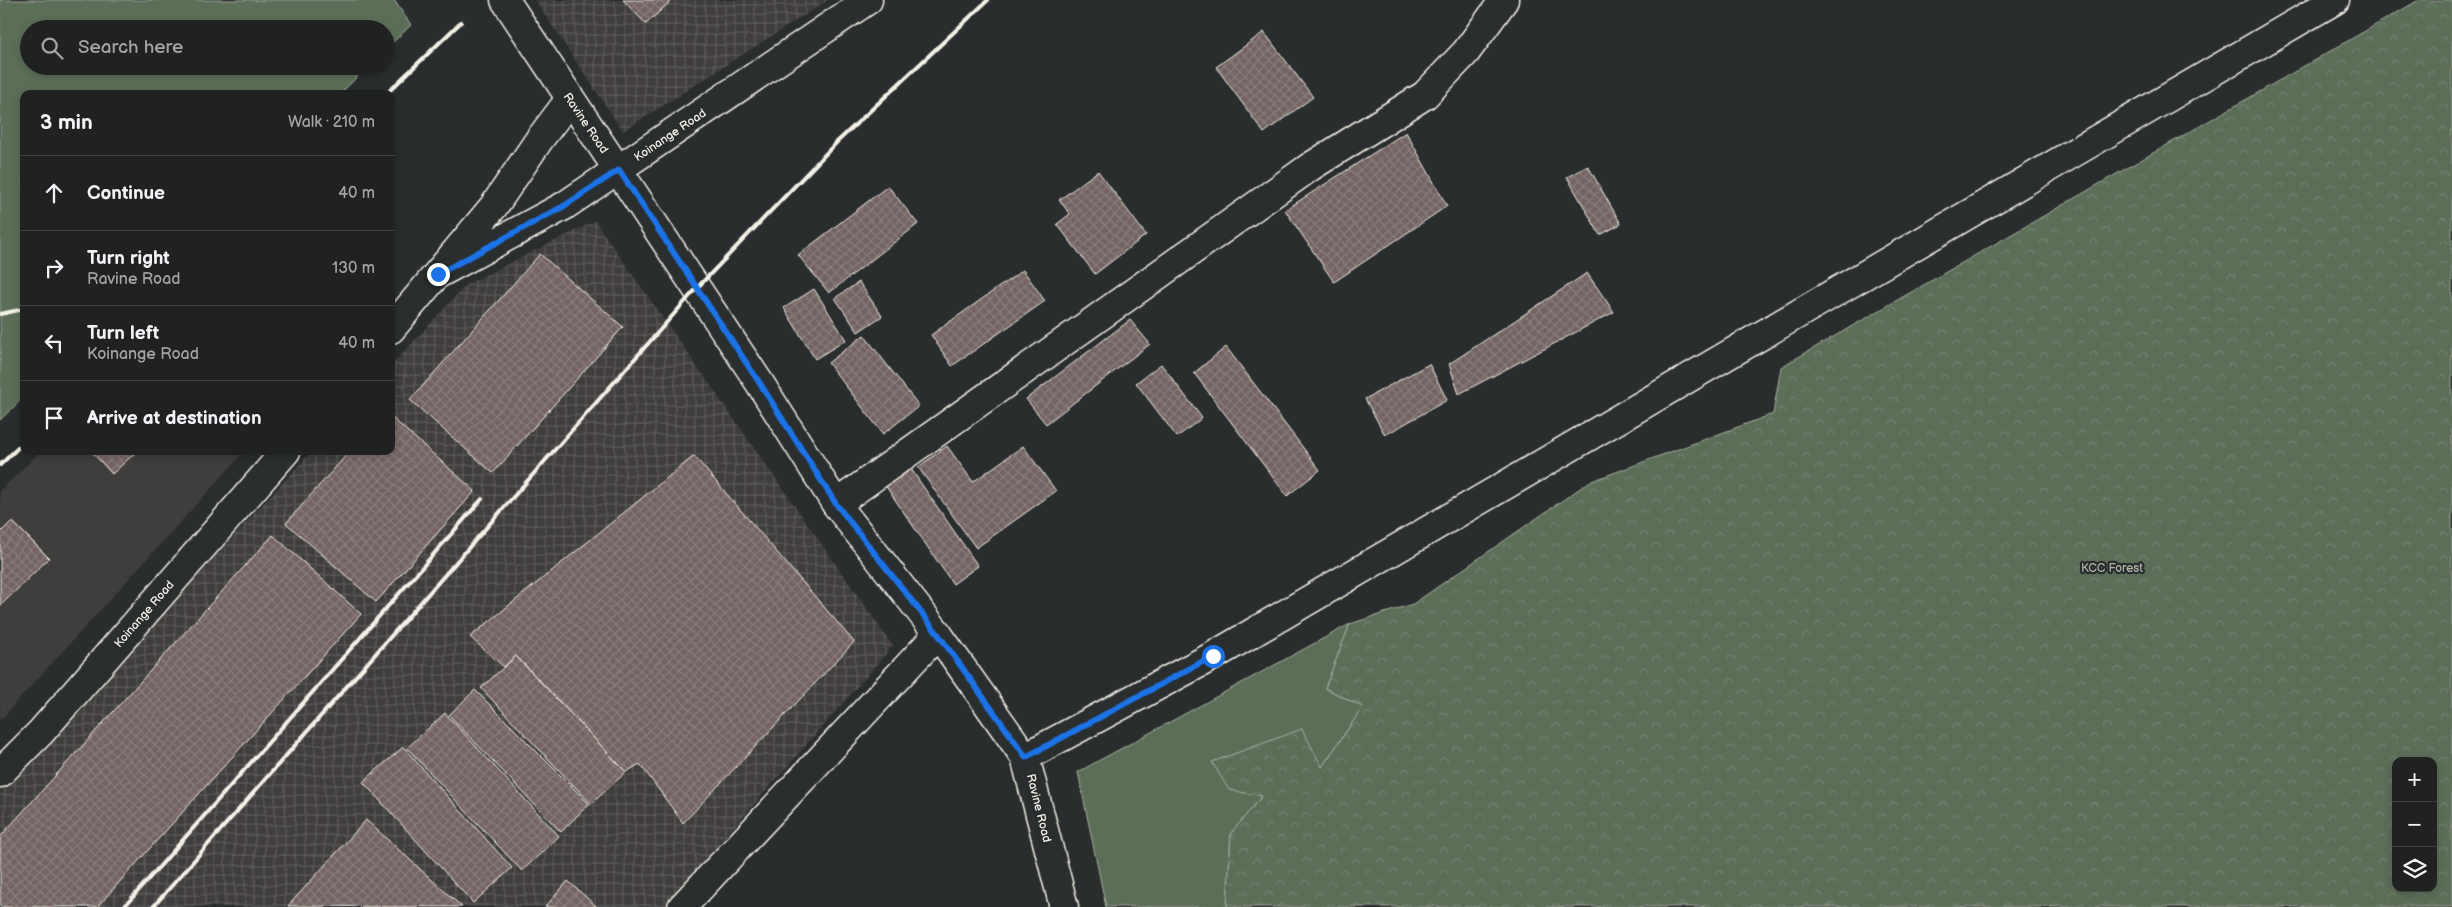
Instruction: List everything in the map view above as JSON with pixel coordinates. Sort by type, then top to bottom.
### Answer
[{"type":"street","name":"Ravine Road","points":[[505,0],[759,382],[836,504],[938,634],[1026,757],[1064,907]]},
{"type":"street","name":"Koinange Road","points":[[438,274],[564,206],[868,0]]},
{"type":"street","points":[[836,504],[1310,167],[1425,95],[1466,52],[1504,0]]},
{"type":"street","points":[[1026,757],[1213,656],[2335,0]]},
{"type":"street","name":"Koinange Road","points":[[395,324],[494,206],[539,140],[570,99]]},
{"type":"street","name":"Koinange Road","points":[[0,773],[41,732],[283,455]]},
{"type":"street","points":[[682,907],[938,634]]},
{"type":"shaded area","points":[[535,0],[828,0],[623,131]]},
{"type":"shaded area","points":[[595,221],[893,646],[664,907],[0,907],[0,788],[308,455],[395,455],[395,362],[467,284]]},
{"type":"shaded area","points":[[37,455],[241,455],[0,720],[0,491]]},
{"type":"green space","points":[[0,0],[394,0],[411,25],[395,40],[395,20],[20,20],[20,75],[359,75],[344,90],[20,90],[20,401],[0,420]]},
{"type":"green space","name":"KCC Forest","points":[[2419,0],[2452,0],[2452,907],[1227,907],[1231,833],[1262,796],[1229,790],[1212,762],[1302,729],[1322,767],[1363,707],[1325,688],[1350,624],[1413,604],[1589,482],[1773,414],[1781,367]]},
{"type":"green space","points":[[1350,624],[1325,688],[1363,707],[1322,767],[1263,796],[1231,833],[1227,907],[1106,907],[1078,772]]},
{"type":"building","points":[[623,0],[672,0],[646,24]]},
{"type":"building","points":[[1264,32],[1313,97],[1264,133],[1216,67]]},
{"type":"building","points":[[1406,132],[1447,206],[1334,282],[1285,210]]},
{"type":"building","points":[[1588,166],[1621,224],[1600,235],[1567,177]]},
{"type":"building","points":[[1098,171],[1146,235],[1095,274],[1057,224],[1070,214],[1059,200]]},
{"type":"building","points":[[888,186],[918,224],[829,293],[798,255]]},
{"type":"building","points":[[540,254],[623,327],[493,473],[410,400]]},
{"type":"building","points":[[1023,270],[1045,301],[952,366],[931,335]]},
{"type":"building","points":[[1587,273],[1614,312],[1459,394],[1449,364]]},
{"type":"building","points":[[859,282],[882,316],[858,332],[835,298]]},
{"type":"building","points":[[814,289],[846,340],[815,359],[784,308]]},
{"type":"building","points":[[1130,320],[1150,344],[1046,424],[1026,399]]},
{"type":"building","points":[[864,335],[919,406],[883,434],[828,363]]},
{"type":"building","points":[[1226,347],[1320,470],[1287,496],[1194,373]]},
{"type":"building","points":[[1161,364],[1202,418],[1177,437],[1136,383]]},
{"type":"building","points":[[1429,364],[1447,400],[1385,435],[1365,399]]},
{"type":"building","points":[[395,421],[475,491],[376,602],[286,523],[346,455],[395,455]]},
{"type":"building","points":[[947,446],[973,482],[1023,446],[1056,491],[976,548],[918,467]]},
{"type":"building","points":[[95,455],[133,455],[112,474]]},
{"type":"building","points":[[694,456],[854,642],[683,823],[640,764],[626,772],[516,656],[504,667],[470,637]]},
{"type":"building","points":[[911,469],[978,566],[953,584],[885,485]]},
{"type":"building","points":[[12,521],[49,558],[0,606],[0,533]]},
{"type":"building","points":[[273,535],[361,614],[97,907],[0,907],[0,837]]},
{"type":"building","points":[[516,656],[626,772],[591,804],[481,688]]},
{"type":"building","points":[[475,690],[589,804],[561,832],[449,715]]},
{"type":"building","points":[[445,713],[559,836],[522,871],[407,748]]},
{"type":"building","points":[[403,747],[512,868],[473,903],[363,782]]},
{"type":"building","points":[[366,820],[462,907],[288,906]]},
{"type":"building","points":[[568,881],[597,907],[545,907]]},
{"type":"railway","points":[[153,907],[696,289],[837,142],[988,0]]},
{"type":"railway","points":[[390,90],[461,22]]},
{"type":"railway","points":[[0,314],[20,310]]},
{"type":"railway","points":[[0,465],[20,446]]},
{"type":"railway","points":[[124,907],[482,499]]},
{"type":"route","points":[[438,274],[564,206],[619,170],[759,382],[836,504],[938,634],[1026,757],[1213,656]]}]
